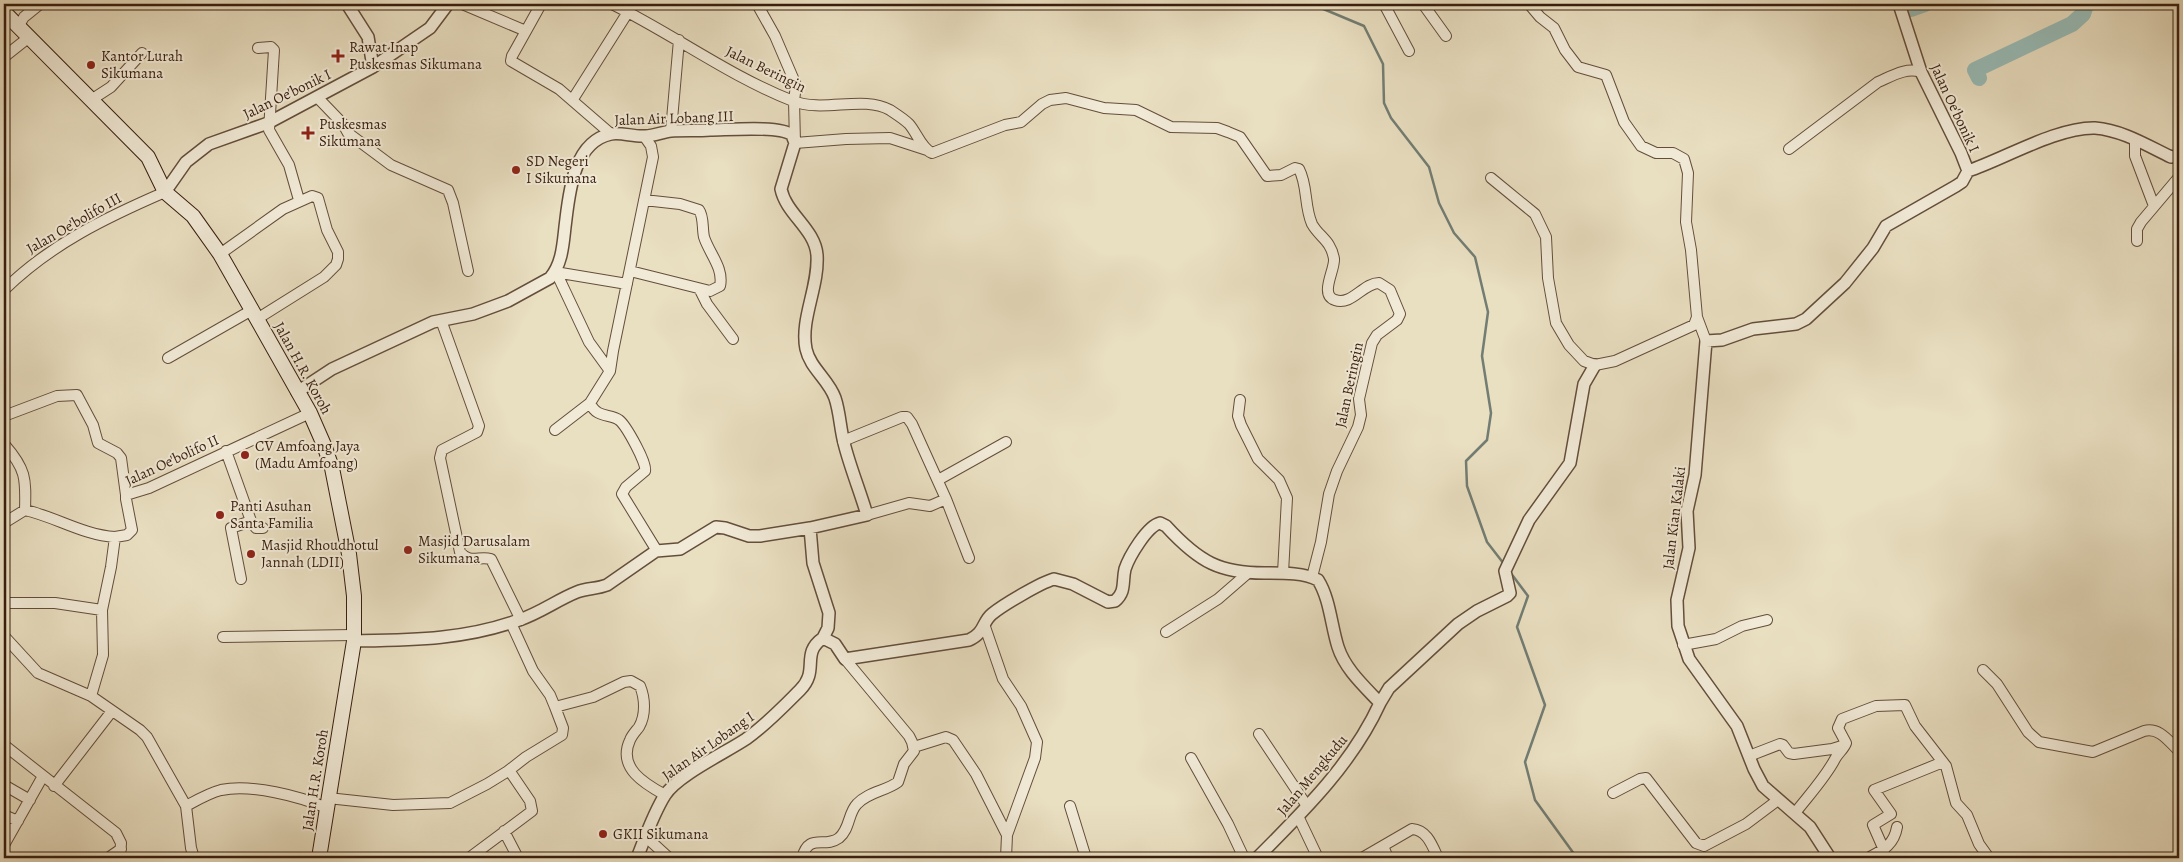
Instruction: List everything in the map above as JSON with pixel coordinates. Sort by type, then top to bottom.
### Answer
[{"type":"main road","name":"Jalan H.R. Koroh","points":[[4,12],[148,157],[165,192],[193,216],[220,254],[310,413],[332,468],[352,571],[354,638],[319,858]]},
{"type":"street","points":[[18,27],[24,17],[40,4]]},
{"type":"street","points":[[347,4],[368,37],[373,67]]},
{"type":"street","name":"Jalan Oe'bonik I","points":[[165,192],[186,162],[200,150],[216,141],[268,123],[373,67],[430,28],[437,22],[448,4]]},
{"type":"street","points":[[462,4],[526,30]]},
{"type":"street","points":[[542,4],[526,30],[511,61],[573,99],[611,134]]},
{"type":"street","name":"Jalan Beringin","points":[[612,4],[737,74],[794,102],[820,106],[874,105],[891,110],[908,124],[927,150],[936,152],[1005,125],[1022,122],[1042,104],[1050,100],[1066,98],[1104,108],[1136,110],[1171,127],[1217,128],[1228,132],[1240,137],[1267,176],[1274,177],[1295,168],[1299,169],[1305,180],[1310,219],[1313,226],[1328,242],[1333,256],[1332,273],[1328,287],[1329,296],[1332,300],[1349,299],[1370,284],[1379,283],[1390,290],[1400,314],[1397,320],[1377,335],[1372,343],[1359,399],[1361,415],[1358,427],[1337,471],[1329,494],[1321,542],[1312,577]]},
{"type":"street","points":[[757,4],[775,36],[793,74],[796,85],[794,102],[795,143],[781,189],[784,200],[802,223],[817,255],[805,334],[806,350],[810,361],[834,397],[843,441],[866,515]]},
{"type":"street","points":[[1384,4],[1409,51]]},
{"type":"street","points":[[1423,4],[1446,36]]},
{"type":"street","points":[[1530,4],[1540,17],[1554,28],[1565,50],[1578,67],[1606,75],[1624,122],[1640,146],[1656,153],[1673,153],[1684,160],[1688,173],[1686,222],[1691,250],[1697,317],[1706,341]]},
{"type":"street","name":"Jalan Oe'bonik I","points":[[1706,341],[1722,340],[1753,329],[1796,324],[1806,319],[1850,277],[1873,248],[1886,226],[1956,186],[1962,182],[1968,172],[1961,153],[1921,72],[1899,4]]},
{"type":"street","points":[[573,99],[628,12]]},
{"type":"street","points":[[4,56],[28,38]]},
{"type":"street","points":[[672,131],[679,40]]},
{"type":"street","points":[[258,48],[271,47],[274,53],[268,123],[273,137],[289,165],[299,200]]},
{"type":"street","points":[[91,100],[111,87],[142,53]]},
{"type":"street","points":[[1789,149],[1835,112],[1878,82],[1913,69],[1921,72]]},
{"type":"street","points":[[317,97],[343,124],[348,133],[391,165],[448,190],[453,203],[468,271]]},
{"type":"street","points":[[1968,172],[2067,132],[2095,128],[2116,132],[2171,157],[2179,156]]},
{"type":"street","name":"Jalan Air Lobang III","points":[[556,272],[562,253],[568,204],[578,163],[589,146],[611,134],[644,136],[672,131],[782,130],[792,135],[795,143]]},
{"type":"street","points":[[555,430],[590,403],[610,371],[653,157],[651,146],[644,136]]},
{"type":"street","points":[[795,143],[890,138],[927,150]]},
{"type":"street","points":[[2134,140],[2135,156],[2154,206]]},
{"type":"street","points":[[2137,241],[2139,227],[2179,177]]},
{"type":"street","points":[[1491,178],[1535,214],[1546,236],[1548,278],[1556,323],[1574,353],[1584,361],[1595,364],[1615,361],[1694,325],[1697,317]]},
{"type":"street","name":"Jalan Oe'bolifo III","points":[[4,290],[28,267],[76,236],[108,217],[165,192]]},
{"type":"street","points":[[168,358],[255,315],[324,277],[332,271],[338,259],[338,252],[325,225],[318,198],[312,196],[299,200],[283,209],[220,254]]},
{"type":"street","points":[[630,271],[710,291],[716,290],[722,280],[715,258],[704,236],[701,212],[696,208],[644,200]]},
{"type":"street","points":[[297,392],[332,369],[433,322],[473,314],[508,301],[544,282],[556,272],[628,284]]},
{"type":"street","points":[[556,272],[588,342],[610,371]]},
{"type":"street","points":[[700,290],[707,304],[733,339]]},
{"type":"street","points":[[186,806],[213,792],[234,789],[328,803],[393,805],[450,803],[487,784],[508,771],[526,756],[562,735],[556,707],[533,671],[491,559],[467,559],[460,552],[440,458],[442,450],[477,432],[479,426],[441,320]]},
{"type":"street","name":"Jalan Kian Kalaki","points":[[1706,341],[1695,475],[1687,511],[1688,556],[1676,614],[1683,645],[1695,668],[1737,726],[1763,786],[1810,827],[1830,858]]},
{"type":"street","name":"Jalan Mengkudu","points":[[1258,858],[1344,765],[1368,729],[1389,688],[1458,624],[1477,611],[1507,596],[1510,589],[1505,571],[1514,557],[1520,536],[1529,520],[1570,463],[1584,384],[1595,364]]},
{"type":"street","points":[[4,416],[57,396],[77,395],[90,419],[98,443],[117,453],[121,458],[126,495]]},
{"type":"street","points":[[1240,400],[1238,416],[1241,425],[1258,459],[1279,480],[1287,498],[1283,573]]},
{"type":"street","points":[[590,403],[599,413],[617,418],[623,423],[645,463],[645,471],[626,487],[622,494],[657,551]]},
{"type":"street","name":"Jalan Oe'bolifo II","points":[[115,537],[127,535],[132,530],[126,495],[149,488],[310,413]]},
{"type":"street","points":[[843,441],[902,417],[907,417],[938,480],[969,558]]},
{"type":"street","points":[[938,480],[1006,442]]},
{"type":"street","points":[[4,446],[16,459],[25,477],[25,510]]},
{"type":"street","points":[[226,451],[251,521],[256,528],[263,528]]},
{"type":"street","points":[[223,637],[354,638],[412,641],[492,629],[516,622],[578,592],[607,585],[626,570],[657,551],[664,549],[675,551],[680,549],[716,527],[749,536],[810,528],[909,503],[930,506],[946,499]]},
{"type":"street","points":[[4,523],[25,510]]},
{"type":"street","points":[[25,510],[87,532],[115,537],[102,610],[103,655],[91,696]]},
{"type":"street","points":[[241,579],[231,528],[251,521]]},
{"type":"street","points":[[845,659],[969,640],[976,637],[985,627],[990,615],[1054,579],[1072,584],[1108,602],[1114,601],[1123,592],[1124,575],[1132,555],[1151,528],[1160,523],[1209,563],[1229,571],[1248,574],[1283,573],[1312,577],[1318,580],[1324,589],[1334,635],[1343,659],[1380,703]]},
{"type":"street","name":"Jalan Air Lobang I","points":[[636,858],[665,795],[687,776],[748,738],[805,684],[810,674],[811,650],[814,644],[823,638],[828,628],[829,613],[813,563],[810,528]]},
{"type":"street","points":[[1166,632],[1218,599],[1248,574]]},
{"type":"street","points":[[4,604],[55,603],[102,610]]},
{"type":"street","points":[[1683,645],[1714,640],[1743,628],[1765,622]]},
{"type":"street","points":[[985,627],[1003,679],[1020,706],[1036,742],[1036,758],[1007,835],[1006,858]]},
{"type":"street","points":[[4,636],[38,673],[91,696],[140,730],[170,775],[186,806],[194,858]]},
{"type":"street","points":[[802,858],[805,849],[810,844],[839,838],[846,828],[853,809],[862,800],[898,782],[904,764],[912,755],[914,747],[909,736],[845,659],[835,644],[831,640],[823,638]]},
{"type":"street","points":[[1983,670],[1997,684],[2028,732],[2039,742],[2093,752],[2144,731],[2152,730],[2160,732],[2179,751]]},
{"type":"street","points":[[556,707],[593,697],[624,682],[636,683],[642,691],[644,713],[642,721],[630,740],[628,751],[630,764],[632,771],[640,780],[665,795]]},
{"type":"street","points":[[1845,745],[1838,728],[1842,719],[1876,706],[1905,705],[1915,726],[1943,762],[1950,775],[1956,802],[1967,815],[1981,847],[1989,858]]},
{"type":"street","points":[[54,786],[112,711]]},
{"type":"street","points":[[1259,734],[1307,806]]},
{"type":"street","points":[[914,747],[946,737],[953,740],[976,774],[1007,835]]},
{"type":"street","points":[[1749,756],[1780,744],[1789,753],[1794,754],[1832,749],[1845,745]]},
{"type":"street","points":[[4,745],[54,786],[116,832],[121,844],[120,854],[108,858]]},
{"type":"street","points":[[1795,813],[1830,769],[1834,759],[1845,745]]},
{"type":"street","points":[[1191,758],[1224,816],[1244,858]]},
{"type":"street","points":[[1884,850],[1873,825],[1891,814],[1874,790],[1943,762]]},
{"type":"street","points":[[469,858],[532,811],[530,801],[508,771]]},
{"type":"street","points":[[4,845],[43,776]]},
{"type":"street","points":[[1613,793],[1640,779],[1646,778],[1696,843],[1704,846],[1746,824],[1778,800]]},
{"type":"street","points":[[4,785],[30,800]]},
{"type":"street","points":[[1070,806],[1086,858]]},
{"type":"street","points":[[4,815],[18,820]]},
{"type":"street","points":[[1298,816],[1318,858]]},
{"type":"street","points":[[1868,858],[1884,850],[1894,840],[1897,827]]},
{"type":"street","points":[[1362,858],[1405,831],[1418,830],[1423,832],[1431,843],[1438,858]]},
{"type":"street","points":[[504,831],[518,858]]},
{"type":"street","points":[[645,836],[669,858]]},
{"type":"street","points":[[1383,846],[1388,858]]},
{"type":"waterway","points":[[1321,4],[1321,8],[1364,26],[1383,64],[1384,103],[1391,118],[1429,167],[1439,203],[1454,233],[1475,257],[1488,312],[1482,356],[1491,413],[1487,440],[1466,461],[1467,486],[1487,542],[1504,564]]},
{"type":"waterway","points":[[1911,9],[1925,4]]},
{"type":"waterway","points":[[1979,78],[1975,70],[2072,24],[2083,14],[2085,8],[2082,4]]},
{"type":"waterway","points":[[1510,572],[1528,596],[1517,627],[1545,705],[1525,762],[1535,800],[1577,858]]},
{"type":"place","name":"Rawat Inap Puskesmas Sikumana","points":[[338,56]]},
{"type":"place","name":"Kantor Lurah Sikumana","points":[[91,65]]},
{"type":"place","name":"Puskesmas Sikumana","points":[[308,133]]},
{"type":"place","name":"SD Negeri I Sikumana","points":[[516,170]]},
{"type":"place","name":"CV Amfoang Jaya (Madu Amfoang)","points":[[245,455]]},
{"type":"place","name":"Panti Asuhan Santa Familia","points":[[220,515]]},
{"type":"place","name":"Masjid Darusalam Sikumana","points":[[408,550]]},
{"type":"place","name":"Masjid Rhoudhotul Jannah (LDII)","points":[[251,554]]},
{"type":"place","name":"GKII Sikumana","points":[[603,834]]}]
